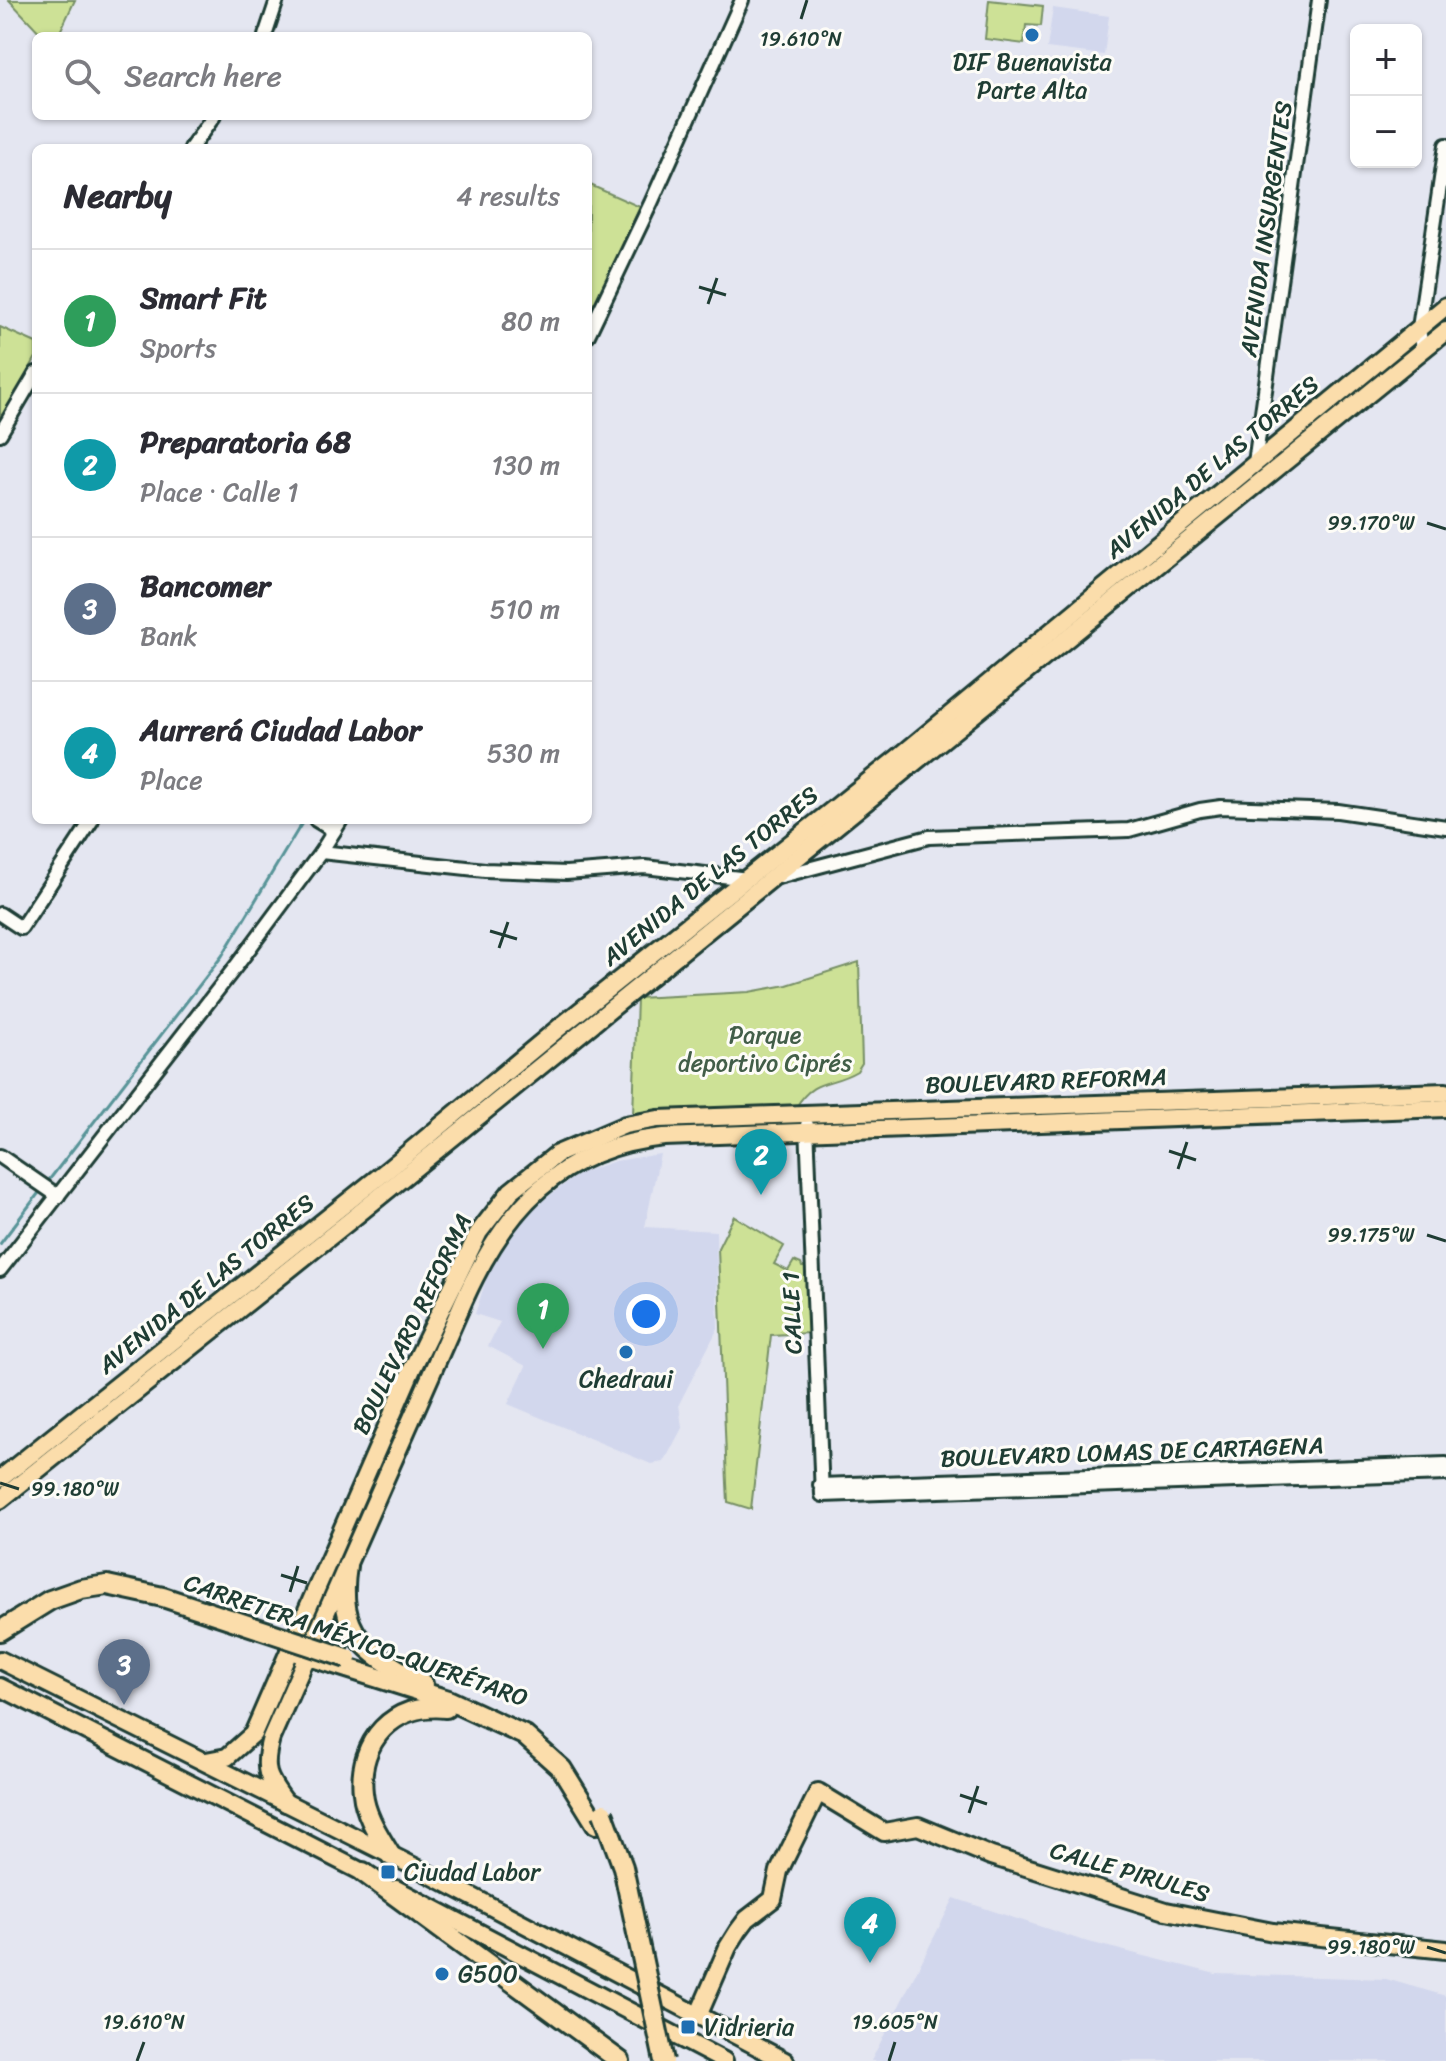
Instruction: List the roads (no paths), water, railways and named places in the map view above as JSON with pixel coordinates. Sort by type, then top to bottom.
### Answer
[{"type":"highway","points":[[347,1566],[344,1605],[353,1629],[376,1657],[423,1684]]},
{"type":"highway","name":"CARRETERA MÉXICO-QUERÉTARO","points":[[0,1631],[50,1600],[81,1589],[107,1585],[163,1597],[347,1658],[529,1725],[571,1760],[623,1867],[664,2061]]},
{"type":"highway","name":"CARRETERA MÉXICO-QUERÉTARO","points":[[298,1653],[471,1710],[524,1735],[562,1769],[600,1818],[614,1866],[652,2061]]},
{"type":"highway","points":[[391,1856],[371,1820],[363,1795],[363,1773],[372,1745],[392,1720],[407,1711],[426,1706],[471,1710]]},
{"type":"highway","points":[[363,1872],[620,2061]]},
{"type":"main road","name":"AVENIDA DE LAS TORRES","points":[[2,1493],[523,1057],[899,757],[1446,306]]},
{"type":"main road","name":"AVENIDA DE LAS TORRES","points":[[2,1493],[33,1454],[58,1445],[769,879],[1446,331]]},
{"type":"main road","name":"BOULEVARD REFORMA","points":[[206,1761],[227,1757],[253,1734],[347,1566],[483,1257],[507,1221],[525,1202],[571,1167],[627,1143],[807,1122],[1446,1092]]},
{"type":"main road","name":"BOULEVARD REFORMA","points":[[286,1803],[266,1773],[271,1738],[298,1653],[412,1369],[479,1232],[511,1191],[557,1154],[625,1125],[658,1119],[807,1122],[1446,1108]]},
{"type":"main road","points":[[0,1660],[206,1761],[785,2061]]},
{"type":"main road","points":[[0,1687],[363,1872],[700,2055],[724,2061]]},
{"type":"main road","name":"CALLE PIRULES","points":[[698,2016],[738,1931],[747,1919],[773,1899],[779,1871],[818,1792],[884,1832],[918,1826],[991,1856],[1166,1911],[1273,1932],[1446,1950]]},
{"type":"street","points":[[266,32],[277,0]]},
{"type":"street","points":[[592,327],[742,0]]},
{"type":"street","name":"AVENIDA INSURGENTES","points":[[1255,463],[1319,0]]},
{"type":"street","points":[[194,144],[211,120]]},
{"type":"street","points":[[1422,350],[1419,328],[1446,145]]},
{"type":"street","points":[[0,434],[32,380]]},
{"type":"street","points":[[321,852],[485,870],[566,873],[645,867],[744,879],[769,879],[821,868],[929,837],[1129,830],[1221,807],[1338,811],[1446,827]]},
{"type":"street","points":[[0,914],[21,928],[89,824]]},
{"type":"street","points":[[0,1270],[48,1190],[237,965],[338,826]]},
{"type":"street","name":"CALLE 1","points":[[807,1122],[820,1489]]},
{"type":"street","points":[[0,1156],[48,1190]]},
{"type":"street","name":"BOULEVARD LOMAS DE CARTAGENA","points":[[820,1489],[1446,1464]]},
{"type":"street","name":"BOULEVARD LOMAS DE CARTAGENA","points":[[1164,1477],[1446,1474]]},
{"type":"street","points":[[253,1734],[271,1738]]},
{"type":"waterway","points":[[46,1184],[222,956],[301,824]]},
{"type":"waterway","points":[[0,1244],[41,1190]]},
{"type":"place","name":"DIF Buenavista Parte Alta","points":[[1032,35]]},
{"type":"place","name":"Preparatoria 68","points":[[761,1195]]},
{"type":"place","name":"Smart Fit","points":[[543,1349]]},
{"type":"place","name":"Chedraui","points":[[626,1352]]},
{"type":"place","name":"Bancomer","points":[[124,1705]]},
{"type":"place","name":"Ciudad Labor","points":[[388,1872]]},
{"type":"place","name":"Aurrerá Ciudad Labor","points":[[870,1963]]},
{"type":"place","name":"G500","points":[[442,1974]]},
{"type":"place","name":"Vidrieria","points":[[688,2027]]},
{"type":"park label","name":"Parque deportivo Ciprés","points":[[765,1049]]}]
